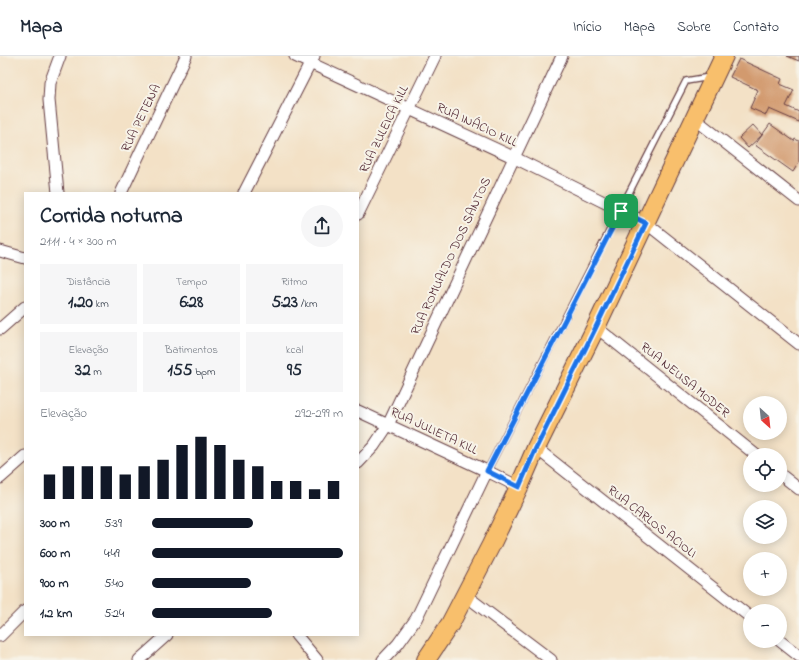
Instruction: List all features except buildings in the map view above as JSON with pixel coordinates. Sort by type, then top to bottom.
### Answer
[{"type":"main road","points":[[426,660],[450,624],[519,487],[536,448],[646,223],[724,56]]},
{"type":"street","points":[[58,192],[48,100],[50,83],[60,56]]},
{"type":"street","name":"RUA PETENA","points":[[121,192],[186,56]]},
{"type":"street","name":"RUA INÁCIO KILL","points":[[294,56],[312,60],[409,109],[513,157],[646,223],[799,344]]},
{"type":"street","name":"RUA ZULEICA KILL","points":[[359,212],[435,56]]},
{"type":"street","name":"RUA ROMUALDO DOS SANTOS","points":[[359,462],[374,446],[388,425],[513,157],[562,56]]},
{"type":"street","points":[[245,192],[312,60]]},
{"type":"street","points":[[695,119],[799,201]]},
{"type":"street","points":[[0,251],[24,258]]},
{"type":"street","points":[[0,329],[24,308]]},
{"type":"street","name":"RUA NEUSA MODER","points":[[596,327],[747,448]]},
{"type":"street","name":"RUA JULIETA KILL","points":[[359,410],[519,487]]},
{"type":"street","name":"RUA CARLOS ACIOLI","points":[[536,448],[743,611]]},
{"type":"street","points":[[0,478],[24,457]]},
{"type":"street","points":[[383,660],[398,644],[416,619],[487,471]]},
{"type":"street","points":[[787,480],[799,489]]},
{"type":"street","points":[[464,595],[551,660]]},
{"type":"street","points":[[0,636],[24,612]]},
{"type":"street","points":[[139,660],[165,636]]},
{"type":"street","points":[[297,636],[317,660]]},
{"type":"street","points":[[787,647],[799,656]]},
{"type":"lane","points":[[487,471],[686,81],[715,76]]},
{"type":"route","points":[[621,211],[646,223],[536,448],[519,487],[487,471],[621,211]]}]
